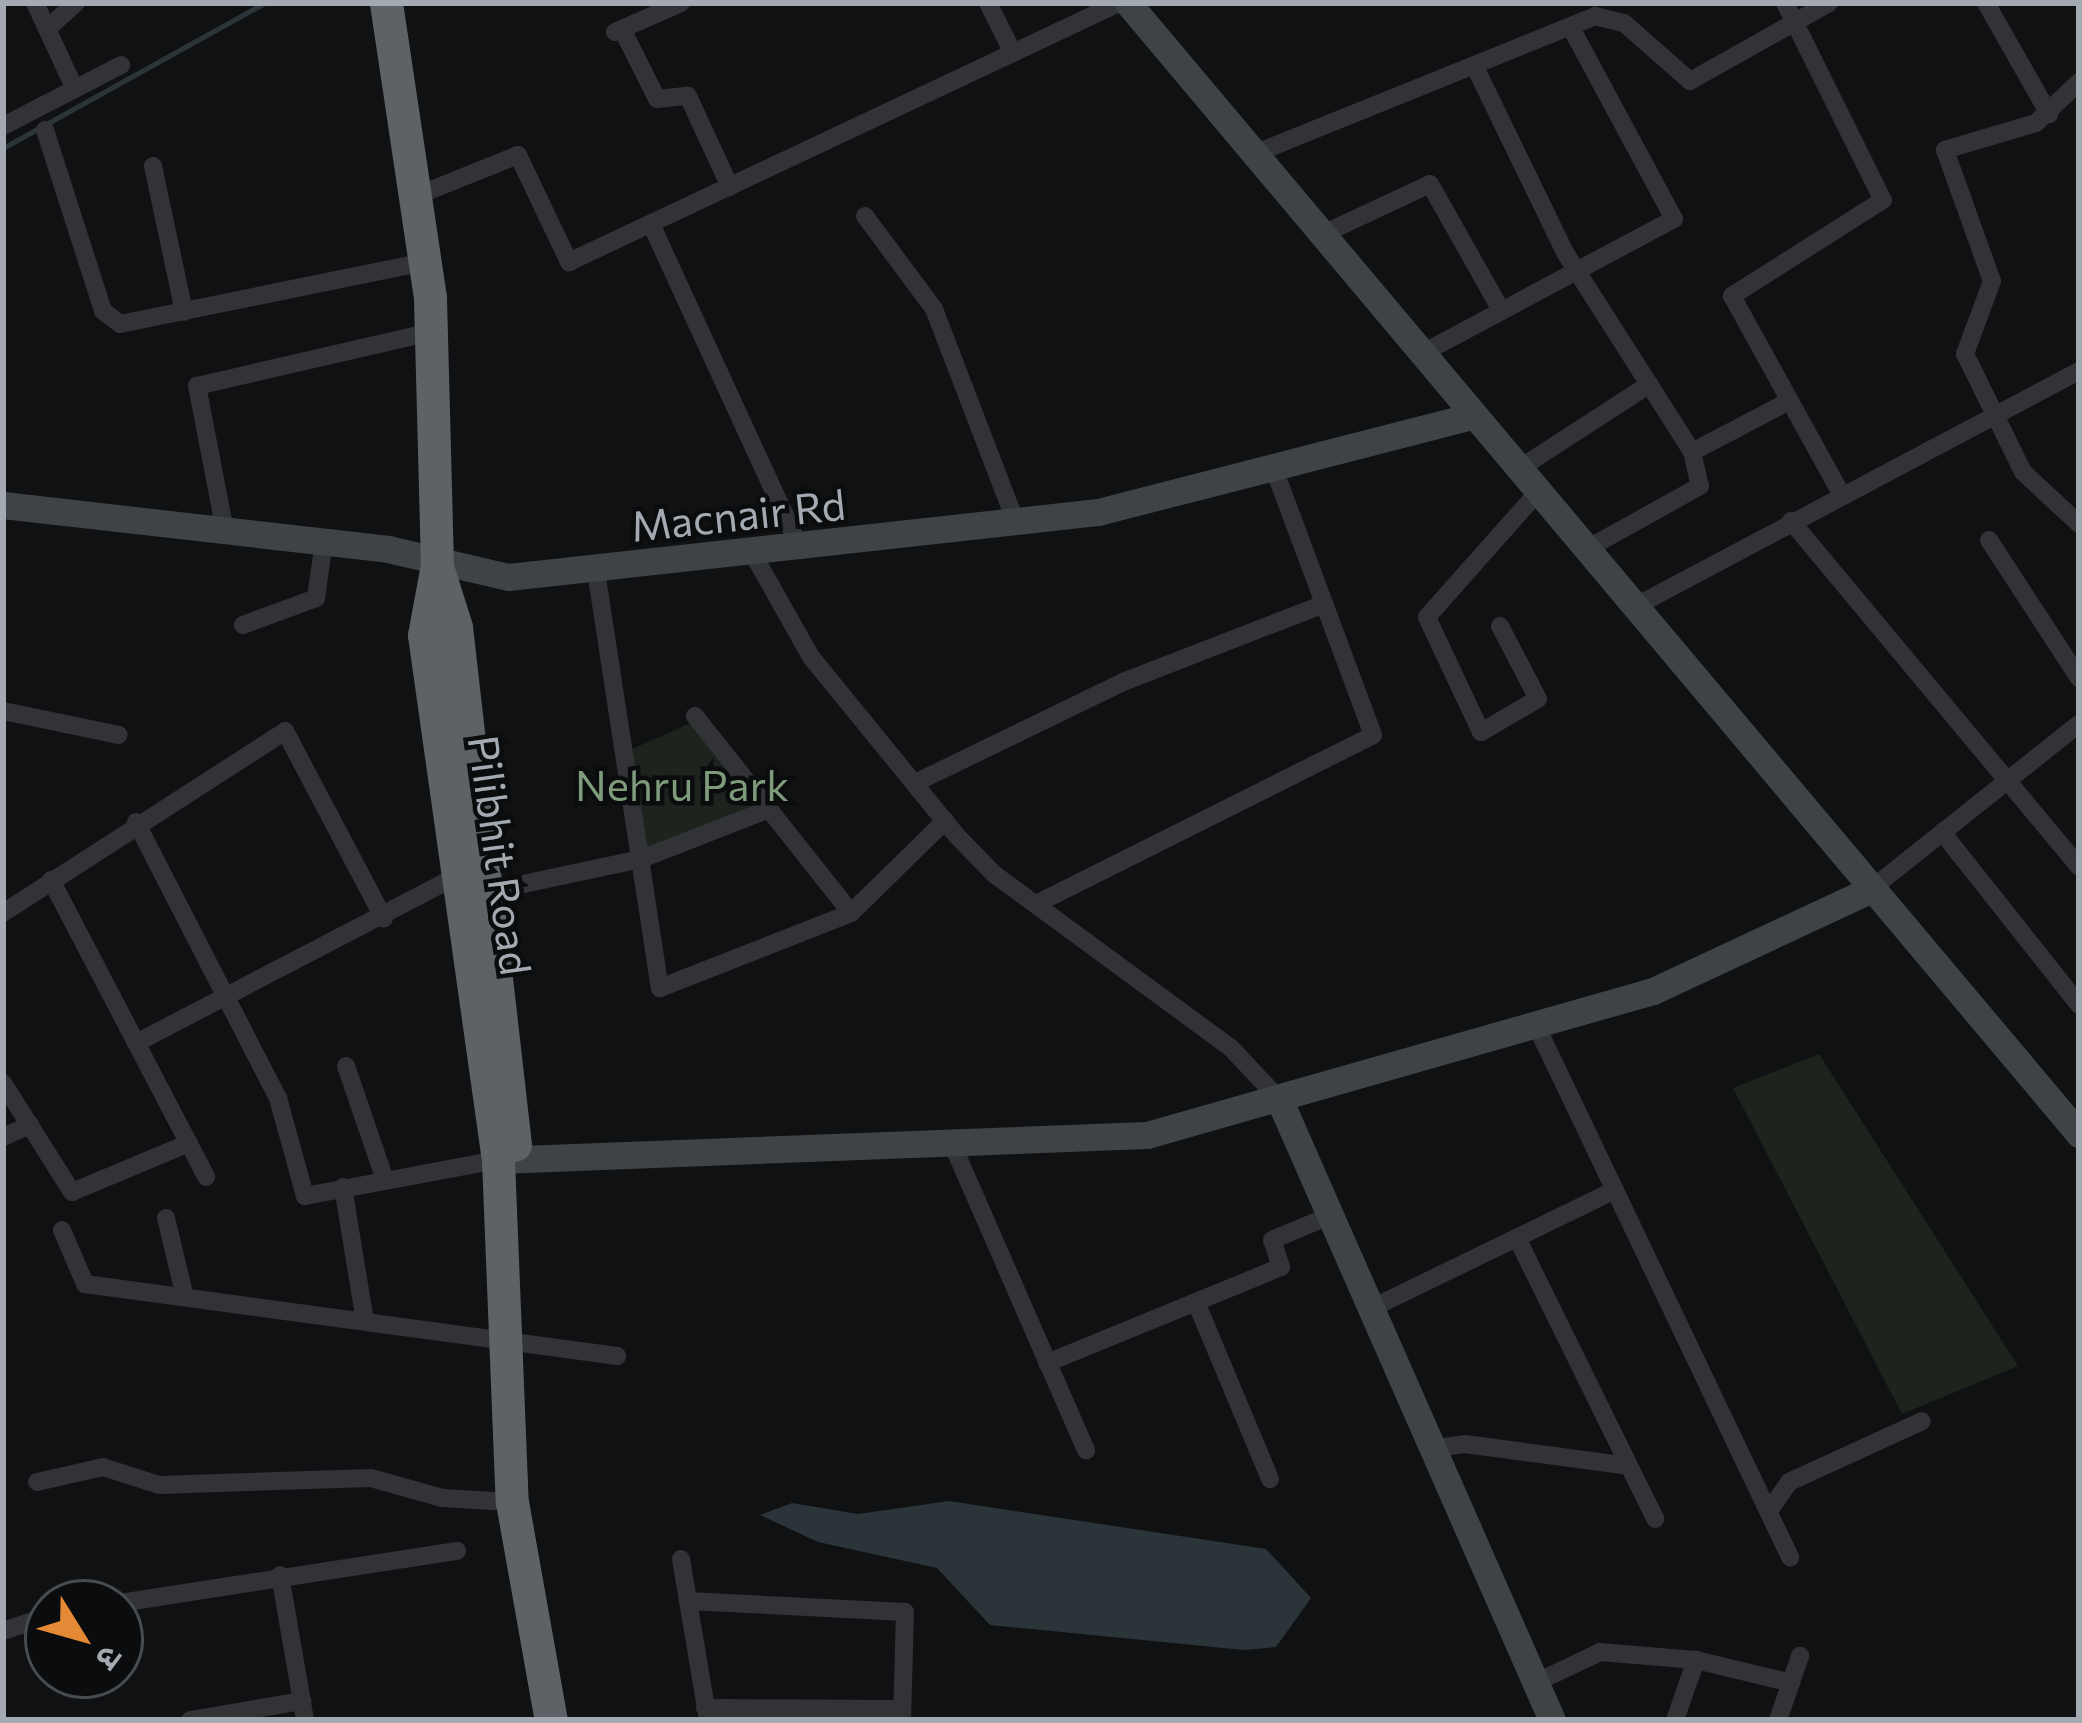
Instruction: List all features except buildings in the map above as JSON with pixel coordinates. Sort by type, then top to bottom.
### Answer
[{"type":"highway","points":[[386,3],[425,262],[437,565]]},
{"type":"highway","name":"Pilibhit Road","points":[[437,565],[456,627],[468,888],[507,1159],[518,1341],[512,1502],[551,1720]]},
{"type":"highway","points":[[518,1341],[531,1497],[564,1720]]},
{"type":"street","points":[[35,3],[75,89]]},
{"type":"street","points":[[47,29],[76,3]]},
{"type":"street","points":[[681,3],[619,31],[657,99],[688,95],[730,187]]},
{"type":"street","points":[[988,3],[1013,53]]},
{"type":"street","points":[[416,196],[518,154],[569,262],[1124,3],[1889,915],[2079,1134]]},
{"type":"street","points":[[1785,3],[1880,179],[1882,200],[1732,296],[1842,495]]},
{"type":"street","points":[[1254,154],[1594,16],[1624,23],[1690,81],[1829,3]]},
{"type":"street","points":[[1986,3],[2049,113]]},
{"type":"street","points":[[1420,354],[1674,219],[1571,28]]},
{"type":"street","points":[[3,126],[121,65]]},
{"type":"street","points":[[1475,67],[1566,254],[1582,266],[1692,452],[1700,486],[1585,550]]},
{"type":"street","points":[[2079,82],[2049,113],[1945,150],[1992,280],[1964,338],[2023,472],[2079,524]]},
{"type":"street","points":[[45,130],[103,311],[120,324],[425,262]]},
{"type":"street","points":[[153,166],[184,312]]},
{"type":"street","points":[[1322,235],[1430,184],[1500,308]]},
{"type":"street","points":[[865,217],[934,309],[1017,525]]},
{"type":"street","points":[[651,224],[801,550]]},
{"type":"street","points":[[225,531],[197,386],[427,333]]},
{"type":"street","points":[[1634,607],[1995,411],[2079,371]]},
{"type":"street","points":[[1517,470],[1650,384]]},
{"type":"street","points":[[1692,452],[1789,401]]},
{"type":"street","name":"Macnair Rd","points":[[3,505],[324,542],[508,577],[1017,525],[1473,416]]},
{"type":"street","points":[[1036,904],[1373,735],[1273,466]]},
{"type":"street","points":[[1500,626],[1538,699],[1481,732],[1427,616],[1537,493]]},
{"type":"street","points":[[1791,521],[2079,867]]},
{"type":"street","points":[[1990,540],[2079,678]]},
{"type":"street","points":[[243,625],[316,598],[324,542]]},
{"type":"street","points":[[753,554],[811,657],[945,821],[1036,904],[1231,1048],[1279,1099],[1552,1720]]},
{"type":"street","points":[[596,571],[660,988],[851,913],[945,821]]},
{"type":"street","points":[[915,783],[1123,682],[1324,604]]},
{"type":"street","points":[[3,735],[6,712],[119,735]]},
{"type":"street","points":[[695,716],[851,913]]},
{"type":"street","points":[[136,822],[278,1098],[304,1196],[507,1159],[954,1148],[1147,1135],[1653,991],[1870,890],[2079,724]]},
{"type":"street","points":[[3,913],[136,822],[285,731],[384,920]]},
{"type":"street","points":[[136,1043],[384,920],[468,888],[640,859],[769,809]]},
{"type":"street","points":[[1942,832],[2079,1005]]},
{"type":"street","points":[[51,880],[206,1177]]},
{"type":"street","points":[[1889,915],[1916,924],[2079,1108]]},
{"type":"street","points":[[1889,915],[1903,955],[2079,1154]]},
{"type":"street","points":[[1536,1025],[1790,1557]]},
{"type":"street","points":[[346,1066],[384,1178]]},
{"type":"street","points":[[3,1084],[72,1192],[189,1143]]},
{"type":"street","points":[[3,1137],[30,1126]]},
{"type":"street","points":[[954,1148],[1086,1450]]},
{"type":"street","points":[[344,1187],[364,1321]]},
{"type":"street","points":[[1370,1310],[1615,1190]]},
{"type":"street","points":[[1047,1363],[1281,1267],[1272,1240],[1329,1216]]},
{"type":"street","points":[[166,1218],[185,1298]]},
{"type":"street","points":[[62,1230],[85,1284],[617,1356]]},
{"type":"street","points":[[1517,1238],[1655,1519]]},
{"type":"street","points":[[1196,1302],[1270,1479]]},
{"type":"street","points":[[1768,1511],[1789,1482],[1922,1421]]},
{"type":"street","points":[[1430,1449],[1465,1444],[1629,1466]]},
{"type":"street","points":[[37,1482],[103,1467],[159,1485],[370,1478],[442,1498],[512,1502]]},
{"type":"street","points":[[144,1599],[458,1551]]},
{"type":"street","points":[[681,1559],[706,1714],[902,1714],[905,1612],[688,1601]]},
{"type":"street","points":[[190,1720],[304,1711],[280,1575]]},
{"type":"street","points":[[1535,1683],[1600,1652],[1696,1660],[1791,1683]]},
{"type":"street","points":[[1778,1720],[1801,1656]]},
{"type":"street","points":[[1676,1720],[1696,1660]]},
{"type":"green space","name":"Nehru Park","points":[[691,723],[758,806],[644,853],[630,750]]},
{"type":"green space","points":[[1819,1054],[2018,1366],[1902,1414],[1733,1088]]},
{"type":"shaded area","points":[[949,1501],[1266,1549],[1311,1598],[1276,1647],[1244,1650],[990,1625],[937,1568],[818,1542],[760,1515],[792,1503],[858,1514]]},
{"type":"waterway","points":[[3,148],[265,3]]}]
